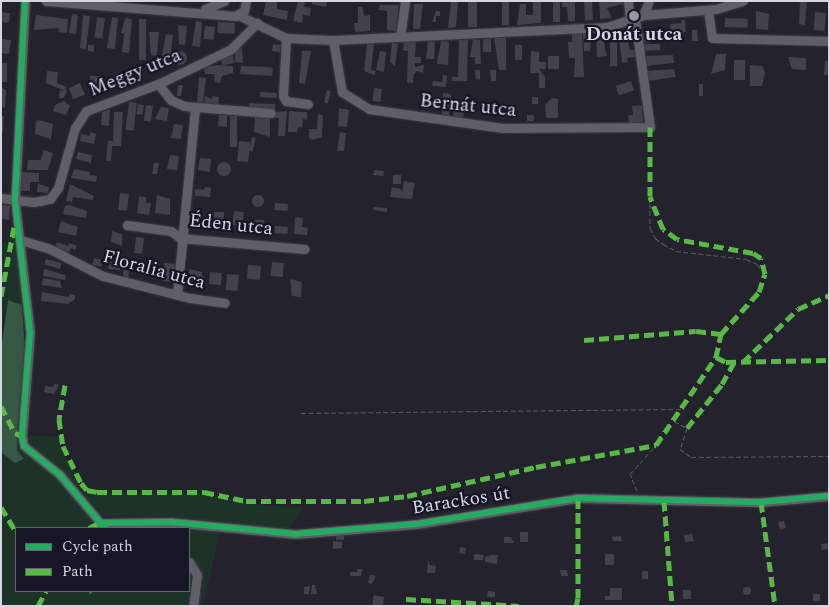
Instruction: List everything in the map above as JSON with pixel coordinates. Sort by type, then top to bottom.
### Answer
[{"type":"street","points":[[25,1],[15,201],[21,240],[30,333],[23,442],[59,474],[102,526]]},
{"type":"street","points":[[46,1],[228,13],[257,23],[272,34],[286,38],[333,40],[607,27],[636,18],[708,10],[743,1]]},
{"type":"street","points":[[200,11],[224,1],[228,13]]},
{"type":"street","points":[[400,37],[405,1]]},
{"type":"street","points":[[636,18],[649,1]]},
{"type":"street","points":[[238,15],[246,3],[257,23]]},
{"type":"street","points":[[630,3],[636,18]]},
{"type":"street","points":[[708,10],[712,38],[829,41]]},
{"type":"street","name":"Bernát utca","points":[[333,40],[342,92],[369,109],[503,128],[650,127],[636,18]]},
{"type":"street","name":"Meggy utca","points":[[1,198],[15,201],[42,201],[55,194],[76,128],[86,111],[158,84],[231,50],[257,23]]},
{"type":"street","points":[[286,38],[282,96],[286,101],[308,104]]},
{"type":"street","points":[[158,84],[171,100],[195,108],[271,113]]},
{"type":"street","points":[[177,295],[184,241],[180,238],[195,108]]},
{"type":"street","name":"Éden utca","points":[[127,225],[171,231],[180,238],[304,249]]},
{"type":"street","name":"Floralia utca","points":[[21,240],[48,248],[103,276],[177,295],[225,303]]},
{"type":"street","name":"Barackos út","points":[[102,526],[171,522],[295,534],[417,524],[578,498],[761,502],[829,496]]},
{"type":"street","points":[[190,564],[197,575],[192,606]]},
{"type":"path","points":[[650,196],[650,228],[655,238],[663,244],[676,251],[746,259],[757,264],[765,274]]},
{"type":"path","points":[[301,414],[683,409]]},
{"type":"path","points":[[674,421],[687,428],[680,449],[691,457],[829,456]]},
{"type":"path","points":[[637,492],[630,474],[656,445]]},
{"type":"green space","points":[[10,229],[15,233],[22,305],[13,301],[4,312],[1,350],[1,244],[9,243]]},
{"type":"green space","points":[[8,300],[22,305],[25,351],[17,440],[17,450],[24,459],[15,463],[1,452],[1,350]]},
{"type":"green space","points":[[28,435],[59,437],[63,452],[89,493],[202,493],[259,505],[304,507],[288,530],[169,516],[100,516],[111,526],[174,525],[189,527],[15,527],[15,592],[190,592],[190,527],[220,531],[203,606],[7,606],[1,603],[1,452],[15,463],[24,459],[17,450],[17,440],[49,462],[31,446]]},
{"type":"building","points":[[266,1],[277,1],[277,9],[288,11],[287,20],[263,15]]},
{"type":"building","points":[[298,1],[305,1],[304,7],[311,8],[310,16],[303,15],[302,23],[293,21]]},
{"type":"building","points":[[312,1],[327,2],[326,7],[312,4]]},
{"type":"building","points":[[451,1],[458,1],[456,27],[448,28]]},
{"type":"building","points":[[468,1],[477,1],[477,27],[468,27]]},
{"type":"building","points":[[502,1],[509,1],[509,25],[502,25]]},
{"type":"building","points":[[533,1],[541,1],[541,23],[517,25],[520,4],[526,4],[526,15],[533,15]]},
{"type":"building","points":[[553,1],[560,1],[560,22],[553,22]]},
{"type":"building","points":[[562,1],[575,1],[575,21],[568,21],[567,7],[562,7]]},
{"type":"building","points":[[584,1],[592,1],[593,20],[585,20]]},
{"type":"building","points":[[599,1],[623,1],[623,4],[607,8],[612,18],[600,19]]},
{"type":"building","points":[[800,1],[807,1],[805,25],[799,24]]},
{"type":"building","points":[[414,4],[423,4],[420,29],[413,29]]},
{"type":"building","points":[[380,5],[399,5],[396,31],[387,30],[387,11],[379,10]]},
{"type":"building","points":[[358,7],[363,7],[364,16],[370,15],[370,31],[355,32],[354,23],[358,23]]},
{"type":"building","points":[[436,11],[440,11],[440,16],[436,16],[436,22],[432,22]]},
{"type":"building","points":[[756,11],[769,14],[768,30],[756,29]]},
{"type":"building","points":[[1,12],[10,13],[9,23],[1,22]]},
{"type":"building","points":[[815,12],[826,13],[824,31],[813,30]]},
{"type":"building","points":[[72,14],[78,15],[76,34],[69,33]]},
{"type":"building","points":[[36,15],[68,19],[67,33],[58,32],[59,28],[34,30]]},
{"type":"building","points":[[83,15],[90,16],[86,49],[80,48]]},
{"type":"building","points":[[97,17],[105,18],[102,39],[94,38]]},
{"type":"building","points":[[112,17],[118,18],[115,49],[107,48]]},
{"type":"building","points":[[125,18],[132,19],[129,53],[122,52],[124,33],[121,33]]},
{"type":"building","points":[[725,18],[748,19],[748,28],[725,27]]},
{"type":"building","points":[[139,19],[146,19],[146,60],[139,60]]},
{"type":"building","points":[[681,20],[685,20],[686,32],[671,33],[670,24],[682,23]]},
{"type":"building","points":[[196,21],[202,22],[200,47],[192,46]]},
{"type":"building","points":[[218,22],[235,23],[234,34],[217,33]]},
{"type":"building","points":[[178,25],[187,26],[185,45],[179,44]]},
{"type":"building","points":[[205,26],[215,27],[214,40],[204,39]]},
{"type":"building","points":[[648,29],[653,31],[655,36],[653,41],[648,43],[643,41],[641,36],[643,31]]},
{"type":"building","points":[[625,30],[630,50],[636,50],[637,57],[627,58],[628,62],[622,63],[618,31]]},
{"type":"building","points":[[692,30],[697,30],[698,41],[692,41]]},
{"type":"building","points":[[607,31],[607,39],[603,39],[607,56],[597,57],[596,32]]},
{"type":"building","points":[[610,31],[617,31],[617,66],[610,66]]},
{"type":"building","points":[[149,32],[159,32],[157,56],[151,55]]},
{"type":"building","points":[[592,32],[590,51],[584,51],[583,33]]},
{"type":"building","points":[[572,33],[582,33],[584,77],[574,77],[575,58],[569,58],[568,42],[572,42]]},
{"type":"building","points":[[166,34],[173,35],[169,67],[160,65]]},
{"type":"building","points":[[494,38],[506,38],[506,70],[499,70]]},
{"type":"building","points":[[1,39],[11,40],[9,54],[1,53]]},
{"type":"building","points":[[473,39],[480,40],[481,64],[475,64],[475,57],[470,57]]},
{"type":"building","points":[[483,39],[491,39],[491,52],[483,52]]},
{"type":"building","points":[[459,40],[468,40],[467,81],[452,81],[452,77],[458,77]]},
{"type":"building","points":[[428,41],[435,42],[434,59],[426,59]]},
{"type":"building","points":[[441,41],[449,42],[448,65],[437,64]]},
{"type":"building","points":[[404,42],[416,42],[415,57],[421,57],[421,63],[415,63],[415,67],[424,65],[423,73],[417,71],[414,74],[413,83],[407,82],[408,51],[403,50]]},
{"type":"building","points":[[367,43],[374,44],[371,70],[376,71],[374,75],[364,71]]},
{"type":"building","points":[[392,43],[398,44],[395,66],[390,62]]},
{"type":"building","points":[[273,44],[281,45],[280,52],[272,51]]},
{"type":"building","points":[[643,44],[660,44],[660,50],[643,51]]},
{"type":"building","points":[[88,45],[94,45],[94,52],[88,51]]},
{"type":"building","points":[[515,45],[522,45],[522,60],[515,60]]},
{"type":"building","points":[[242,48],[243,63],[235,62],[235,50]]},
{"type":"building","points":[[180,51],[185,53],[187,58],[185,63],[180,65],[175,63],[173,58],[175,53]]},
{"type":"building","points":[[302,51],[311,51],[305,84],[299,83]]},
{"type":"building","points":[[380,51],[386,52],[384,72],[376,70]]},
{"type":"building","points":[[531,51],[539,52],[539,62],[546,62],[546,69],[539,69],[545,77],[545,88],[539,88],[539,73],[530,73]]},
{"type":"building","points":[[232,52],[234,63],[223,65],[219,58]]},
{"type":"building","points":[[716,54],[726,54],[725,70],[711,74]]},
{"type":"building","points":[[673,55],[674,63],[645,66],[644,56]]},
{"type":"building","points":[[548,56],[559,56],[559,69],[548,69]]},
{"type":"building","points":[[788,57],[806,58],[806,70],[792,69]]},
{"type":"building","points":[[734,60],[745,60],[745,80],[734,80]]},
{"type":"building","points":[[825,61],[829,61],[829,75],[824,75]]},
{"type":"building","points":[[1,63],[7,63],[7,82],[1,82]]},
{"type":"building","points":[[218,65],[233,66],[233,73],[222,76],[220,83],[215,82],[214,74],[205,74],[204,67]]},
{"type":"building","points":[[750,65],[762,66],[765,72],[762,86],[750,86]]},
{"type":"building","points":[[241,66],[273,68],[272,76],[240,74]]},
{"type":"building","points":[[674,69],[676,77],[648,81],[646,71]]},
{"type":"building","points":[[475,70],[480,70],[480,80],[476,79]]},
{"type":"building","points":[[490,70],[496,70],[496,81],[491,81]]},
{"type":"building","points":[[47,71],[58,72],[57,83],[65,86],[67,91],[64,98],[59,98],[60,90],[65,91],[46,83]]},
{"type":"building","points":[[443,75],[447,76],[446,87],[432,86],[433,81],[442,82]]},
{"type":"building","points":[[90,76],[103,76],[103,87],[90,87]]},
{"type":"building","points":[[199,77],[206,78],[203,103],[197,102]]},
{"type":"building","points":[[631,81],[634,91],[619,95],[616,86]]},
{"type":"building","points":[[80,83],[85,95],[73,99],[69,88]]},
{"type":"building","points":[[699,84],[703,84],[703,96],[699,96]]},
{"type":"building","points":[[178,85],[183,85],[181,96],[177,96]]},
{"type":"building","points":[[1,87],[6,90],[5,108],[1,107]]},
{"type":"building","points":[[374,88],[382,89],[380,102],[372,101]]},
{"type":"building","points":[[327,90],[331,91],[328,104],[324,103]]},
{"type":"building","points":[[260,92],[277,93],[277,98],[260,97]]},
{"type":"building","points":[[443,93],[451,94],[449,116],[442,115]]},
{"type":"building","points":[[205,96],[212,99],[212,96],[219,97],[218,106],[204,104]]},
{"type":"building","points":[[532,97],[538,97],[538,104],[532,104]]},
{"type":"building","points":[[552,98],[558,99],[558,118],[546,118],[545,105]]},
{"type":"building","points":[[64,101],[70,106],[66,115],[53,111],[55,105]]},
{"type":"building","points":[[129,102],[137,103],[134,131],[126,130]]},
{"type":"building","points":[[249,103],[275,104],[275,111],[249,110]]},
{"type":"building","points":[[138,104],[144,105],[142,115],[136,114]]},
{"type":"building","points":[[146,105],[153,106],[151,122],[144,121]]},
{"type":"building","points":[[642,105],[643,122],[629,123],[628,115],[633,115],[632,106]]},
{"type":"building","points":[[161,107],[169,108],[167,121],[155,119]]},
{"type":"building","points":[[339,108],[349,110],[347,127],[338,126]]},
{"type":"building","points":[[110,109],[109,126],[101,125],[102,112]]},
{"type":"building","points":[[454,110],[464,111],[463,119],[453,118]]},
{"type":"building","points":[[287,111],[285,136],[278,136],[279,118],[274,118],[274,112]]},
{"type":"building","points":[[289,111],[307,112],[307,120],[303,119],[302,128],[298,127],[297,132],[288,132]]},
{"type":"building","points":[[114,112],[123,112],[121,146],[112,146],[111,161],[106,161],[108,141],[113,141]]},
{"type":"building","points":[[318,114],[323,115],[322,137],[312,140],[309,138],[309,129],[317,129]]},
{"type":"building","points":[[219,115],[227,115],[227,127],[218,126]]},
{"type":"building","points":[[527,115],[534,115],[534,121],[527,121]]},
{"type":"building","points":[[1,116],[4,116],[3,133],[1,133]]},
{"type":"building","points":[[230,116],[237,116],[237,147],[230,147]]},
{"type":"building","points":[[255,117],[270,118],[270,137],[254,132]]},
{"type":"building","points":[[39,120],[53,124],[51,139],[35,134],[36,121]]},
{"type":"building","points":[[174,124],[183,125],[181,139],[171,138]]},
{"type":"building","points":[[91,132],[96,134],[94,144],[80,141],[81,134],[89,136]]},
{"type":"building","points":[[340,132],[346,133],[344,151],[337,151]]},
{"type":"building","points":[[252,137],[256,138],[252,152],[249,151]]},
{"type":"building","points":[[239,141],[250,142],[248,162],[237,161]]},
{"type":"building","points":[[43,150],[53,153],[48,170],[27,170],[28,160],[41,160]]},
{"type":"building","points":[[78,152],[92,155],[91,163],[76,159]]},
{"type":"building","points":[[170,155],[179,156],[177,170],[167,169]]},
{"type":"building","points":[[200,158],[211,159],[210,172],[198,170]]},
{"type":"building","points":[[221,162],[227,162],[231,169],[227,176],[221,176],[217,172],[217,166]]},
{"type":"building","points":[[154,163],[159,163],[157,174],[152,174]]},
{"type":"building","points":[[74,169],[90,172],[89,175],[97,176],[96,182],[71,178]]},
{"type":"building","points":[[374,170],[384,171],[383,176],[373,175]]},
{"type":"building","points":[[21,172],[39,173],[39,182],[30,182],[30,191],[20,191]]},
{"type":"building","points":[[393,175],[401,175],[401,184],[393,184]]},
{"type":"building","points":[[404,181],[415,183],[412,199],[390,197],[392,187],[401,189],[402,193]]},
{"type":"building","points":[[38,184],[49,187],[48,193],[37,192]]},
{"type":"building","points":[[70,184],[94,196],[93,200],[73,197],[72,202],[66,201]]},
{"type":"building","points":[[205,187],[211,188],[210,197],[195,196],[195,189],[204,190]]},
{"type":"building","points":[[120,193],[129,194],[127,211],[118,210]]},
{"type":"building","points":[[157,195],[170,199],[170,215],[155,213]]},
{"type":"building","points":[[256,195],[260,195],[264,201],[260,207],[256,207],[252,203],[252,199]]},
{"type":"building","points":[[139,196],[146,197],[146,203],[151,203],[149,215],[137,213]]},
{"type":"building","points":[[275,203],[288,204],[287,211],[275,210]]},
{"type":"building","points":[[2,205],[10,205],[9,220],[2,219]]},
{"type":"building","points":[[69,205],[87,211],[86,218],[63,214],[65,206]]},
{"type":"building","points":[[374,207],[387,208],[387,212],[373,210]]},
{"type":"building","points":[[234,211],[244,212],[242,226],[233,225]]},
{"type":"building","points":[[214,212],[224,212],[224,228],[214,228]]},
{"type":"building","points":[[295,217],[303,218],[302,227],[308,228],[307,235],[294,234]]},
{"type":"building","points":[[251,220],[264,220],[264,230],[251,230]]},
{"type":"building","points":[[61,221],[78,227],[76,236],[58,232]]},
{"type":"building","points":[[275,226],[288,227],[287,234],[275,233]]},
{"type":"building","points":[[112,231],[122,234],[122,246],[111,242]]},
{"type":"building","points":[[136,237],[144,238],[142,254],[134,253]]},
{"type":"building","points":[[57,242],[68,246],[69,243],[77,246],[75,250],[71,248],[68,254],[54,249]]},
{"type":"building","points":[[109,257],[121,258],[120,270],[108,269]]},
{"type":"building","points":[[94,258],[103,260],[101,267],[92,265]]},
{"type":"building","points":[[46,259],[61,263],[60,269],[44,265]]},
{"type":"building","points":[[124,262],[130,263],[128,280],[123,278]]},
{"type":"building","points":[[272,262],[284,263],[283,277],[271,276]]},
{"type":"building","points":[[164,263],[175,264],[173,282],[162,281]]},
{"type":"building","points":[[248,265],[261,266],[260,280],[247,279]]},
{"type":"building","points":[[44,269],[66,275],[65,280],[43,276]]},
{"type":"building","points":[[189,269],[202,272],[202,276],[205,277],[199,285],[189,282]]},
{"type":"building","points":[[210,272],[222,273],[221,285],[209,284]]},
{"type":"building","points":[[227,274],[239,275],[238,291],[226,290]]},
{"type":"building","points":[[43,278],[60,281],[62,288],[42,285]]},
{"type":"building","points":[[290,279],[302,282],[301,297],[292,296]]},
{"type":"building","points":[[42,292],[69,297],[69,294],[75,295],[75,299],[68,304],[41,301]]},
{"type":"building","points":[[54,384],[59,385],[54,394],[44,392],[45,386],[53,387]]},
{"type":"building","points":[[784,521],[786,528],[780,529],[778,522]]},
{"type":"building","points":[[520,532],[528,532],[528,542],[520,542]]},
{"type":"building","points":[[336,533],[344,533],[344,540],[336,540]]},
{"type":"building","points":[[692,534],[694,541],[685,542],[684,535]]},
{"type":"building","points":[[621,536],[622,541],[613,541],[612,537]]},
{"type":"building","points":[[504,537],[511,537],[514,543],[504,543]]},
{"type":"building","points":[[333,541],[342,542],[342,548],[333,549]]},
{"type":"building","points":[[829,543],[829,549],[822,550],[821,544]]},
{"type":"building","points":[[460,547],[466,548],[465,554],[459,553]]},
{"type":"building","points":[[474,554],[484,555],[483,560],[474,560]]},
{"type":"building","points":[[605,554],[614,554],[614,565],[605,565]]},
{"type":"building","points":[[498,555],[497,564],[485,562],[485,557]]},
{"type":"building","points":[[428,560],[430,565],[436,566],[435,573],[427,573]]},
{"type":"building","points":[[357,569],[362,569],[361,576],[350,576],[350,572],[357,572]]},
{"type":"building","points":[[560,570],[567,570],[568,576],[561,576]]},
{"type":"building","points":[[642,571],[648,571],[648,579],[642,579]]},
{"type":"building","points":[[370,575],[376,576],[372,584],[368,583]]},
{"type":"building","points":[[312,585],[315,585],[317,594],[311,594]]},
{"type":"building","points":[[310,586],[309,594],[304,594],[304,587]]},
{"type":"building","points":[[747,587],[751,591],[747,595],[743,591]]},
{"type":"building","points":[[610,588],[622,588],[622,600],[605,600],[605,596],[610,596]]},
{"type":"building","points":[[683,590],[691,590],[691,599],[683,599]]},
{"type":"building","points":[[488,591],[495,592],[495,597],[487,597]]},
{"type":"building","points":[[813,594],[820,594],[820,601],[813,601]]},
{"type":"building","points":[[374,595],[384,597],[383,606],[372,606]]},
{"type":"marked path","points":[[65,385],[59,419],[63,446],[81,483],[87,490],[97,492],[204,492],[246,501],[364,501],[407,496],[536,467],[656,445],[716,357],[721,334],[759,292],[765,274],[761,258],[753,253],[677,239],[663,229],[650,196],[650,127]]},
{"type":"marked path","points":[[1,296],[14,227]]},
{"type":"marked path","points":[[743,362],[798,309],[829,295]]},
{"type":"marked path","points":[[584,340],[696,331],[721,334]]},
{"type":"marked path","points":[[716,357],[726,362],[829,360]]},
{"type":"marked path","points":[[687,428],[722,384],[734,362]]},
{"type":"marked path","points":[[1,406],[15,433],[22,436]]},
{"type":"marked path","points":[[576,606],[578,598],[578,498]]},
{"type":"marked path","points":[[664,501],[672,606]]},
{"type":"marked path","points":[[761,502],[775,606]]},
{"type":"marked path","points":[[1,507],[15,530]]},
{"type":"marked path","points":[[91,527],[99,523]]},
{"type":"marked path","points":[[38,606],[45,592]]},
{"type":"marked path","points":[[406,599],[519,606]]},
{"type":"cycle path","points":[[25,1],[15,201],[30,333],[22,436],[24,446],[59,474],[104,527]]},
{"type":"cycle path","points":[[99,523],[171,522],[295,534],[417,524],[578,498],[761,502],[829,496]]},
{"type":"place","name":"Donát utca","points":[[634,16]]}]
